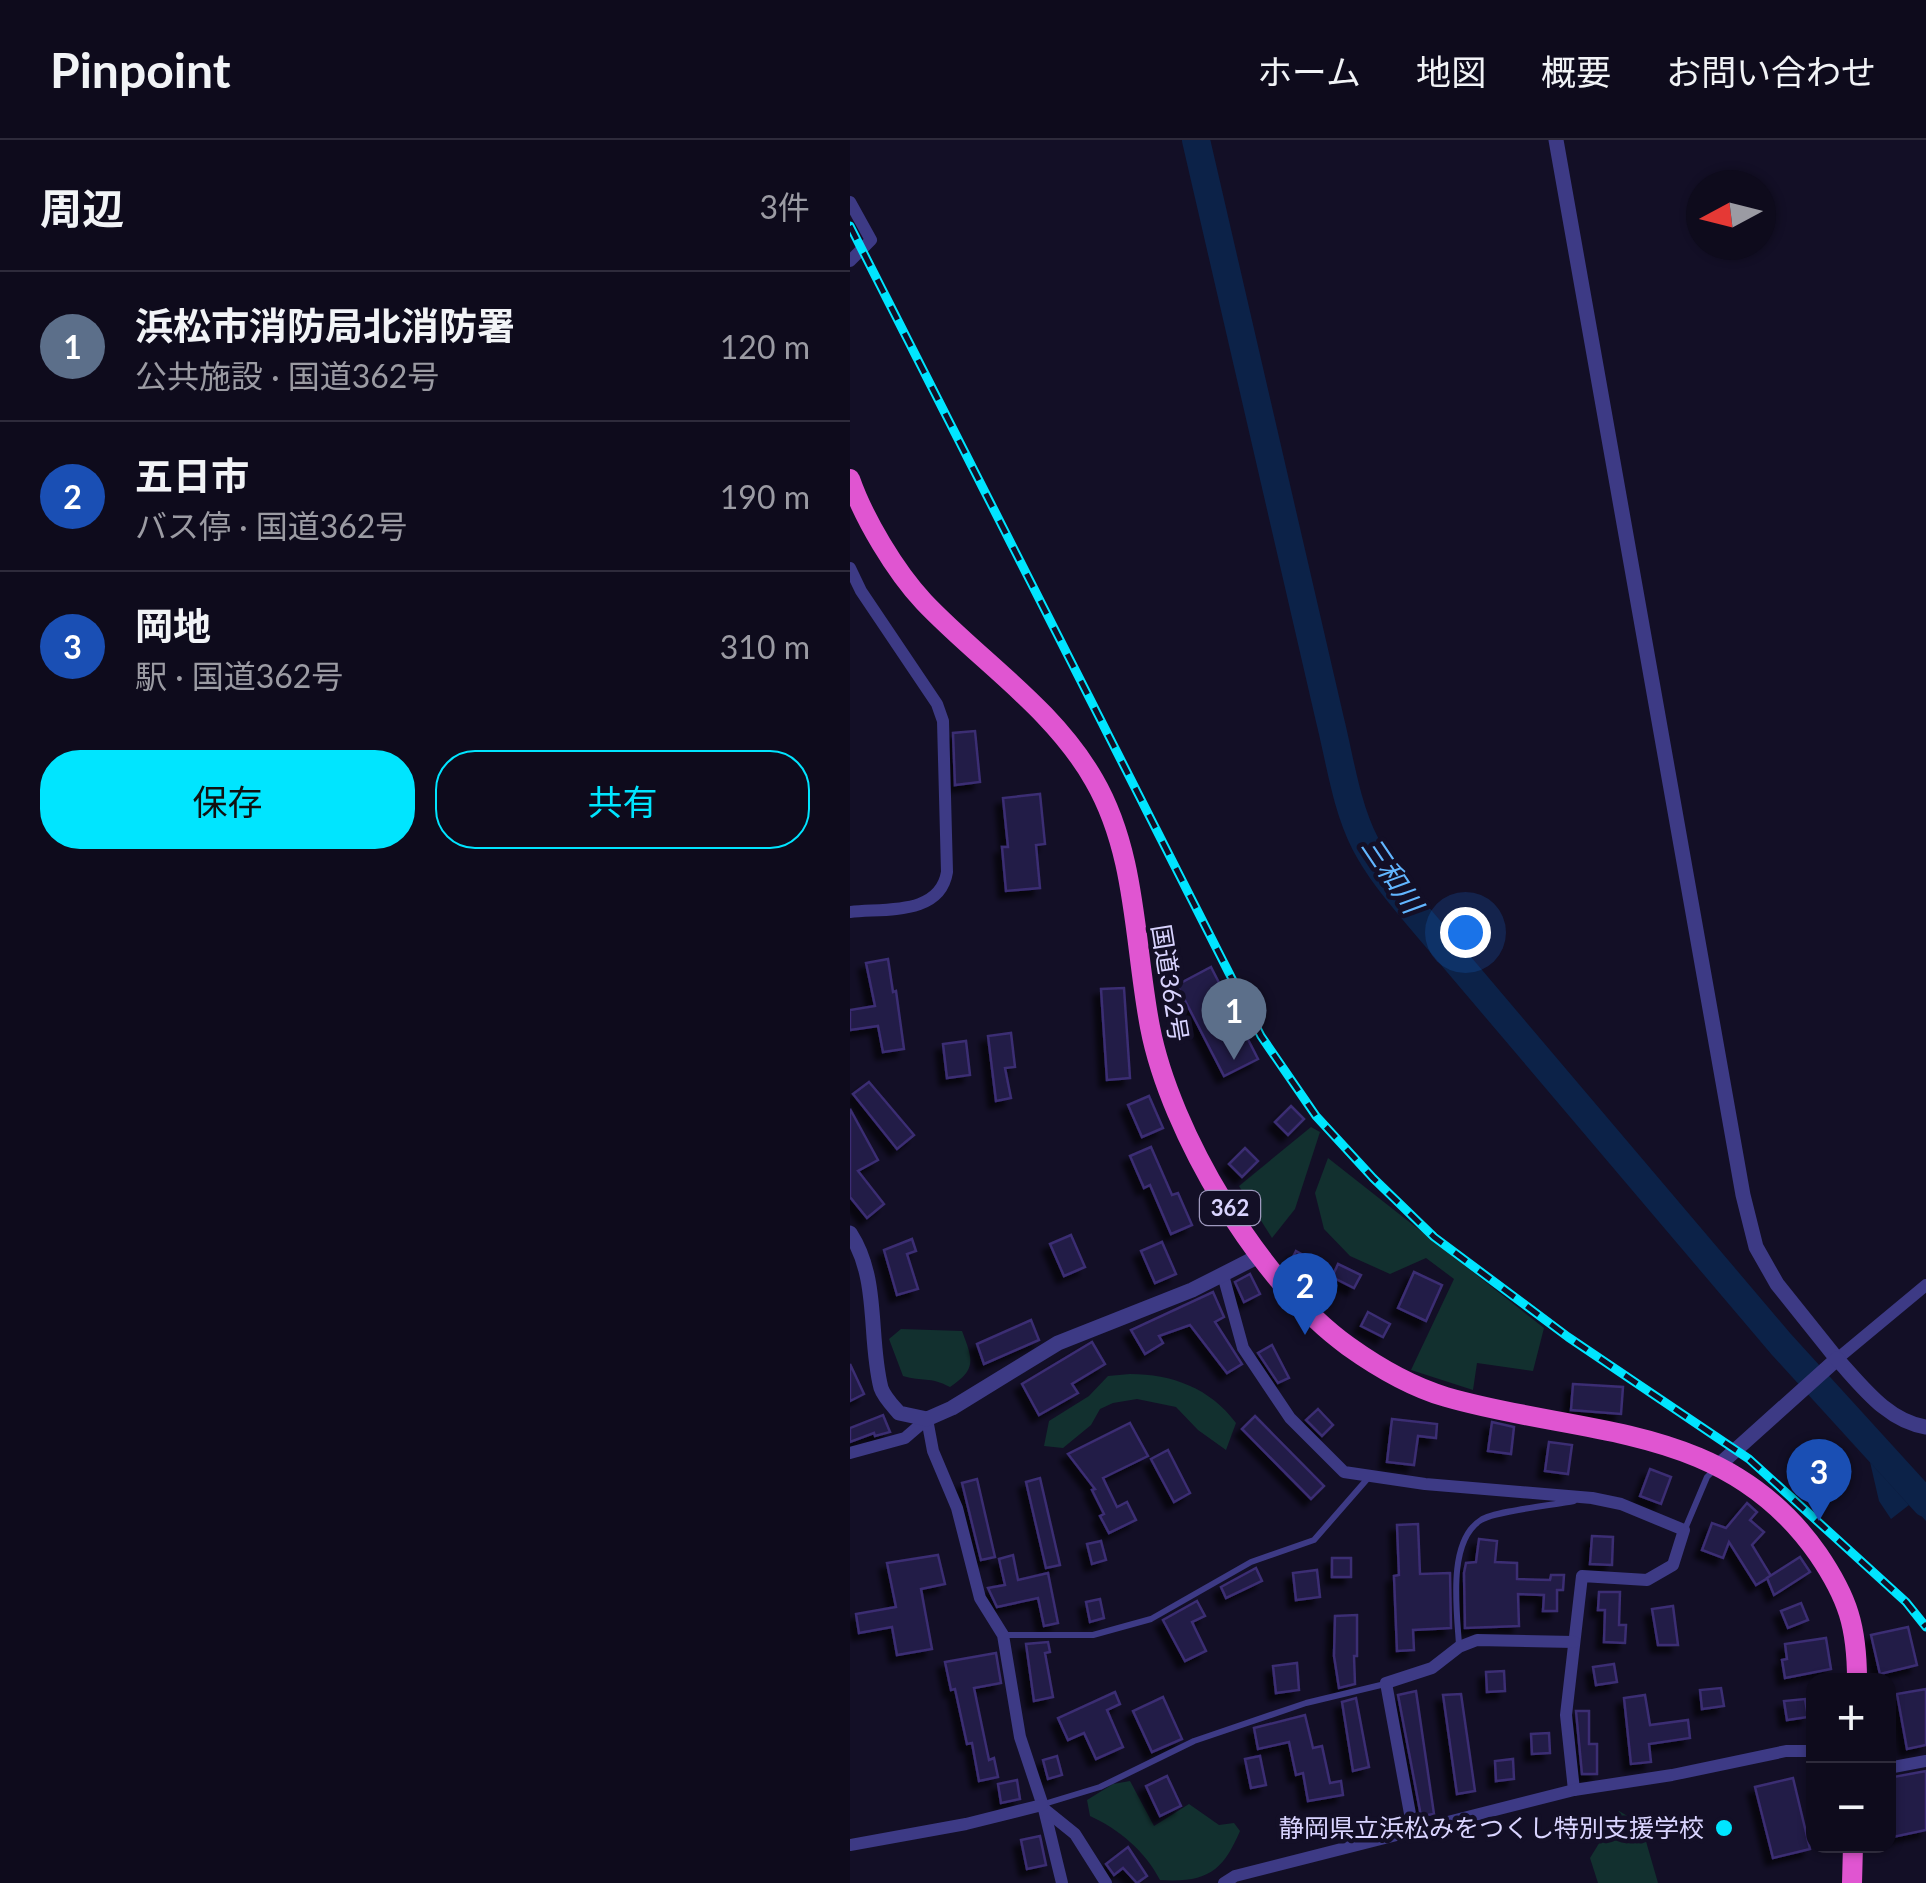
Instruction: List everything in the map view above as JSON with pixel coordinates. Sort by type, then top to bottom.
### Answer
[{"type":"highway","name":"国道362号","points":[[850,479],[872,527],[922,600],[1053,726],[1094,778],[1115,821],[1130,888],[1150,1028],[1175,1112],[1259,1256],[1301,1306],[1348,1346],[1406,1380],[1444,1396],[1664,1444],[1720,1465],[1768,1498],[1805,1536],[1837,1582],[1850,1608],[1857,1648],[1856,1673]]},
{"type":"highway","points":[[1852,1883],[1853,1853]]},
{"type":"street","points":[[1556,140],[1756,1247],[1776,1284],[1833,1364],[1880,1406],[1916,1425],[1926,1426]]},
{"type":"street","points":[[850,202],[871,240],[850,261]]},
{"type":"street","points":[[850,568],[861,591],[937,704],[942,721],[947,872],[945,884],[929,902],[850,912]]},
{"type":"street","points":[[850,1233],[870,1285],[882,1391],[899,1414],[927,1419]]},
{"type":"street","points":[[850,1454],[904,1438],[927,1419],[952,1408],[1058,1343],[1223,1275],[1259,1256]]},
{"type":"street","points":[[1223,1275],[1243,1348],[1290,1418],[1344,1472],[1592,1498],[1621,1504],[1684,1530],[1673,1566],[1647,1580],[1582,1576],[1566,1715],[1574,1790]]},
{"type":"street","points":[[1720,1465],[1800,1391],[1926,1285]]},
{"type":"street","points":[[927,1419],[934,1450],[958,1508],[980,1598],[1003,1635],[1020,1737],[1062,1883]]},
{"type":"street","points":[[1413,1830],[1386,1684],[1432,1668],[1459,1647],[1478,1640],[1574,1642]]},
{"type":"street","points":[[1224,1883],[1235,1876],[1574,1790],[1786,1751],[1806,1751]]},
{"type":"street","points":[[1896,1767],[1926,1761]]},
{"type":"street","points":[[850,1845],[1043,1807]]},
{"type":"street","points":[[1043,1807],[1075,1834],[1106,1883]]},
{"type":"lane","points":[[1684,1530],[1707,1477],[1720,1465]]},
{"type":"lane","points":[[1003,1635],[1093,1635],[1152,1619],[1251,1562],[1314,1540],[1369,1477]]},
{"type":"lane","points":[[1459,1647],[1455,1570],[1470,1533],[1482,1519],[1592,1498]]},
{"type":"lane","points":[[1043,1807],[1100,1787],[1194,1741],[1306,1703],[1386,1684]]},
{"type":"green space","points":[[1311,1127],[1320,1132],[1295,1209],[1272,1238],[1239,1186]]},
{"type":"green space","points":[[1328,1158],[1544,1328],[1533,1371],[1477,1363],[1473,1390],[1411,1370],[1454,1279],[1426,1258],[1390,1274],[1350,1256],[1324,1229],[1315,1193]]},
{"type":"green space","points":[[901,1329],[962,1331],[970,1357],[969,1369],[950,1387],[903,1376],[889,1339]]},
{"type":"green space","points":[[1130,1374],[1175,1380],[1214,1401],[1236,1423],[1226,1450],[1198,1430],[1176,1407],[1137,1399],[1100,1409],[1091,1425],[1063,1448],[1044,1446],[1049,1421],[1089,1396],[1108,1376]]},
{"type":"green space","points":[[1130,1781],[1154,1826],[1189,1804],[1219,1825],[1234,1823],[1240,1831],[1227,1856],[1202,1876],[1160,1880],[1131,1842],[1090,1816],[1087,1800],[1113,1784]]},
{"type":"green space","points":[[1619,1811],[1641,1824],[1658,1883],[1598,1883],[1590,1858]]},
{"type":"water","points":[[1860,1431],[1879,1451],[1898,1458],[1926,1491],[1926,1521],[1868,1456]]},
{"type":"water","points":[[1870,1462],[1909,1505],[1891,1519],[1879,1501]]},
{"type":"building","points":[[975,731],[980,782],[955,785],[953,733]]},
{"type":"building","points":[[1040,794],[1045,844],[1036,845],[1040,888],[1006,891],[1002,847],[1008,847],[1003,798]]},
{"type":"building","points":[[888,959],[904,1049],[883,1052],[878,1026],[850,1030],[850,1010],[875,1006],[866,963]]},
{"type":"building","points":[[1211,967],[1258,1059],[1224,1076],[1177,985]]},
{"type":"building","points":[[1124,988],[1130,1078],[1107,1080],[1101,989]]},
{"type":"building","points":[[1011,1033],[1015,1067],[1005,1068],[1011,1098],[996,1101],[988,1036]]},
{"type":"building","points":[[966,1041],[970,1075],[947,1078],[943,1044]]},
{"type":"building","points":[[869,1082],[914,1135],[897,1149],[853,1094]]},
{"type":"building","points":[[1149,1096],[1163,1128],[1142,1137],[1128,1105]]},
{"type":"building","points":[[1291,1106],[1304,1119],[1288,1135],[1275,1122]]},
{"type":"building","points":[[850,1109],[878,1160],[858,1171],[884,1204],[867,1218],[850,1197]]},
{"type":"building","points":[[1151,1147],[1172,1195],[1178,1193],[1192,1225],[1171,1234],[1150,1185],[1144,1188],[1130,1156]]},
{"type":"building","points":[[1245,1148],[1258,1161],[1242,1177],[1229,1164]]},
{"type":"building","points":[[1071,1235],[1085,1267],[1064,1276],[1050,1244]]},
{"type":"building","points":[[912,1239],[916,1251],[907,1254],[918,1289],[897,1295],[884,1250]]},
{"type":"building","points":[[1162,1242],[1176,1274],[1155,1283],[1141,1251]]},
{"type":"building","points":[[1296,1251],[1318,1263],[1311,1276],[1289,1265]]},
{"type":"building","points":[[1338,1264],[1361,1275],[1354,1288],[1332,1277]]},
{"type":"building","points":[[1414,1272],[1442,1285],[1426,1321],[1398,1308]]},
{"type":"building","points":[[1250,1274],[1260,1294],[1244,1302],[1235,1282]]},
{"type":"building","points":[[1213,1292],[1224,1317],[1215,1322],[1242,1364],[1227,1373],[1190,1325],[1159,1336],[1163,1343],[1145,1354],[1131,1330]]},
{"type":"building","points":[[1368,1312],[1390,1324],[1383,1337],[1361,1326]]},
{"type":"building","points":[[1031,1320],[1039,1340],[984,1364],[977,1344]]},
{"type":"building","points":[[1092,1342],[1105,1364],[1072,1384],[1078,1393],[1039,1415],[1022,1384]]},
{"type":"building","points":[[1272,1345],[1289,1378],[1278,1383],[1258,1353]]},
{"type":"building","points":[[850,1364],[864,1394],[850,1401]]},
{"type":"building","points":[[1573,1384],[1623,1387],[1621,1414],[1571,1410]]},
{"type":"building","points":[[1318,1409],[1333,1425],[1322,1436],[1306,1420]]},
{"type":"building","points":[[883,1415],[890,1432],[850,1442],[850,1428]]},
{"type":"building","points":[[1255,1416],[1324,1486],[1311,1499],[1242,1429]]},
{"type":"building","points":[[1392,1419],[1437,1424],[1436,1438],[1418,1436],[1414,1465],[1387,1462]]},
{"type":"building","points":[[1492,1422],[1514,1427],[1511,1454],[1488,1451]]},
{"type":"building","points":[[1130,1423],[1148,1456],[1103,1478],[1117,1507],[1127,1502],[1136,1520],[1109,1533],[1100,1516],[1104,1514],[1092,1490],[1095,1489],[1068,1454]]},
{"type":"building","points":[[1549,1442],[1572,1445],[1568,1474],[1545,1471]]},
{"type":"building","points":[[1168,1450],[1190,1493],[1174,1502],[1151,1459]]},
{"type":"building","points":[[1650,1469],[1671,1477],[1661,1504],[1640,1496]]},
{"type":"building","points":[[1040,1478],[1060,1565],[1046,1568],[1026,1482]]},
{"type":"building","points":[[977,1479],[995,1557],[981,1560],[962,1483]]},
{"type":"building","points":[[1747,1503],[1757,1512],[1750,1520],[1764,1532],[1752,1545],[1771,1576],[1756,1585],[1729,1542],[1723,1558],[1702,1550],[1712,1523],[1726,1528]]},
{"type":"building","points":[[1418,1524],[1420,1574],[1450,1573],[1451,1628],[1413,1630],[1414,1650],[1397,1651],[1397,1525]]},
{"type":"building","points":[[1592,1536],[1613,1537],[1612,1565],[1590,1564]]},
{"type":"building","points":[[1479,1539],[1497,1541],[1495,1562],[1517,1563],[1517,1579],[1550,1580],[1551,1575],[1564,1575],[1563,1590],[1557,1590],[1557,1611],[1543,1611],[1544,1595],[1518,1594],[1519,1626],[1465,1628],[1464,1573],[1466,1563],[1476,1562]]},
{"type":"building","points":[[1101,1541],[1106,1560],[1092,1564],[1087,1544]]},
{"type":"building","points":[[938,1555],[945,1584],[921,1589],[932,1649],[897,1655],[892,1627],[859,1633],[856,1614],[896,1607],[887,1563]]},
{"type":"building","points":[[1013,1555],[1018,1580],[1048,1573],[1058,1623],[1044,1626],[1038,1598],[997,1607],[988,1588],[1005,1585],[999,1559]]},
{"type":"building","points":[[1800,1557],[1810,1572],[1774,1595],[1767,1578]]},
{"type":"building","points":[[1332,1558],[1351,1558],[1351,1577],[1332,1577]]},
{"type":"building","points":[[1256,1568],[1262,1581],[1226,1598],[1221,1587]]},
{"type":"building","points":[[1317,1570],[1320,1597],[1296,1600],[1293,1573]]},
{"type":"building","points":[[1599,1592],[1620,1592],[1619,1625],[1626,1625],[1625,1643],[1604,1642],[1605,1610],[1598,1610]]},
{"type":"building","points":[[1100,1599],[1104,1618],[1090,1622],[1086,1602]]},
{"type":"building","points":[[1197,1601],[1205,1616],[1192,1622],[1206,1651],[1185,1661],[1163,1620]]},
{"type":"building","points":[[1801,1603],[1808,1620],[1788,1628],[1781,1611]]},
{"type":"building","points":[[1673,1606],[1678,1645],[1658,1645],[1652,1609]]},
{"type":"building","points":[[1357,1615],[1355,1684],[1339,1688],[1334,1656],[1335,1616]]},
{"type":"building","points":[[1908,1627],[1917,1665],[1880,1673],[1871,1635]]},
{"type":"building","points":[[1826,1638],[1831,1669],[1785,1678],[1785,1644]]},
{"type":"building","points":[[1048,1642],[1050,1652],[1045,1653],[1053,1697],[1034,1701],[1026,1644]]},
{"type":"building","points":[[996,1653],[1001,1683],[974,1688],[989,1760],[994,1758],[998,1777],[979,1781],[972,1743],[967,1744],[945,1662]]},
{"type":"building","points":[[1297,1663],[1299,1690],[1276,1693],[1273,1666]]},
{"type":"building","points":[[1614,1664],[1617,1682],[1596,1685],[1593,1667]]},
{"type":"building","points":[[1504,1671],[1505,1691],[1487,1692],[1486,1672]]},
{"type":"building","points":[[1721,1688],[1724,1706],[1702,1709],[1700,1690]]},
{"type":"building","points":[[1926,1689],[1926,1745],[1907,1749],[1897,1694]]},
{"type":"building","points":[[1416,1691],[1434,1814],[1421,1816],[1398,1695]]},
{"type":"building","points":[[1115,1692],[1120,1704],[1107,1710],[1123,1747],[1096,1759],[1084,1733],[1068,1740],[1058,1718]]},
{"type":"building","points":[[1461,1694],[1475,1791],[1457,1794],[1443,1695]]},
{"type":"building","points":[[1645,1695],[1650,1725],[1688,1720],[1690,1738],[1649,1744],[1651,1762],[1631,1764],[1624,1698]]},
{"type":"building","points":[[1163,1697],[1182,1739],[1152,1752],[1133,1711]]},
{"type":"building","points":[[1356,1698],[1369,1767],[1353,1771],[1342,1702]]},
{"type":"building","points":[[1805,1699],[1806,1717],[1787,1720],[1784,1701]]},
{"type":"building","points":[[1576,1711],[1589,1711],[1589,1744],[1597,1744],[1597,1774],[1582,1774]]},
{"type":"building","points":[[1305,1715],[1313,1748],[1322,1746],[1330,1783],[1341,1781],[1343,1795],[1308,1801],[1303,1773],[1296,1775],[1289,1742],[1258,1749],[1254,1728]]},
{"type":"building","points":[[1549,1733],[1550,1753],[1532,1754],[1531,1734]]},
{"type":"building","points":[[1057,1756],[1062,1775],[1048,1779],[1043,1760]]},
{"type":"building","points":[[1260,1756],[1266,1785],[1251,1788],[1245,1759]]},
{"type":"building","points":[[1513,1759],[1514,1779],[1496,1781],[1495,1761]]},
{"type":"building","points":[[1926,1771],[1926,1830],[1896,1836],[1896,1777]]},
{"type":"building","points":[[1167,1776],[1181,1806],[1160,1816],[1146,1786]]},
{"type":"building","points":[[1793,1778],[1806,1832],[1806,1850],[1773,1858],[1755,1787]]},
{"type":"building","points":[[1017,1780],[1020,1799],[1001,1803],[998,1784]]},
{"type":"building","points":[[1040,1836],[1046,1865],[1027,1869],[1021,1840]]},
{"type":"building","points":[[1128,1847],[1147,1876],[1137,1883],[1123,1868],[1114,1875],[1106,1864]]},
{"type":"waterway","name":"三和川","points":[[1196,140],[1344,783],[1365,843],[1417,915],[1781,1344],[1926,1503]]},
{"type":"railway","points":[[850,226],[1261,1036],[1316,1116],[1434,1237],[1568,1337],[1749,1459],[1906,1602],[1926,1627]]},
{"type":"place","name":"浜松市消防局北消防署","points":[[1234,1060]]},
{"type":"place","name":"五日市","points":[[1305,1335]]},
{"type":"place","name":"岡地","points":[[1819,1521]]},
{"type":"place","name":"静岡県立浜松みをつくし特別支援学校","points":[[1724,1828]]}]
